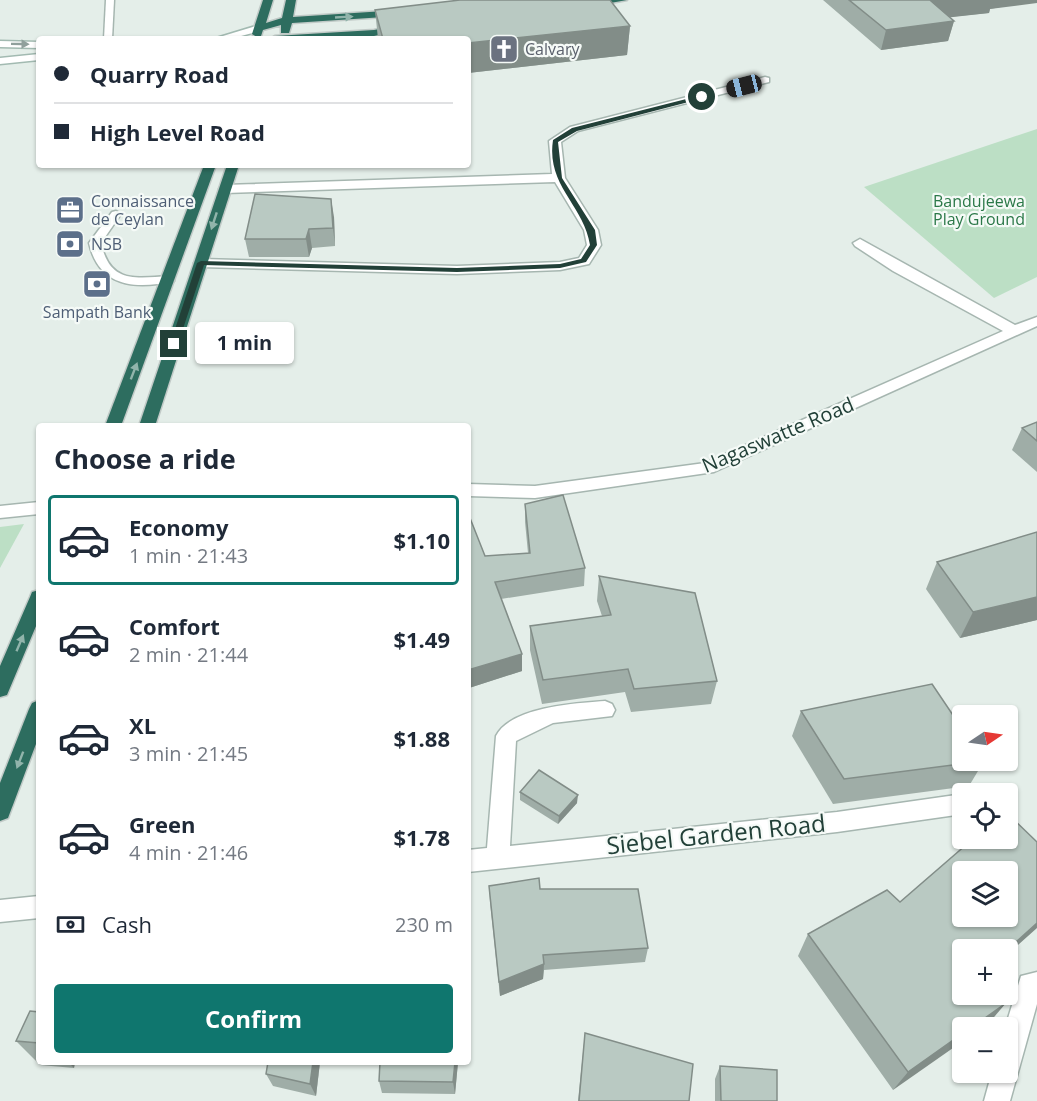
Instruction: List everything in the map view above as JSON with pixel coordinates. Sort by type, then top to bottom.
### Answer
[{"type":"highway","points":[[257,36],[268,0]]},
{"type":"highway","points":[[282,36],[291,0]]},
{"type":"highway","points":[[575,6],[622,0]]},
{"type":"highway","points":[[260,28],[286,20],[408,12]]},
{"type":"highway","points":[[328,36],[374,33],[410,27]]},
{"type":"highway","points":[[364,36],[374,33]]},
{"type":"highway","points":[[114,423],[170,279],[209,168]]},
{"type":"highway","points":[[148,423],[231,168]]},
{"type":"highway","points":[[0,689],[36,604]]},
{"type":"highway","points":[[0,811],[36,717]]},
{"type":"street","points":[[229,36],[260,28]]},
{"type":"street","points":[[0,44],[36,45]]},
{"type":"street","points":[[0,61],[36,57]]},
{"type":"street","points":[[201,263],[457,270],[560,266],[584,261],[594,245],[591,230],[559,178],[555,141],[574,129],[765,80]]},
{"type":"street","points":[[225,189],[559,178]]},
{"type":"street","points":[[860,243],[898,268],[1014,331]]},
{"type":"street","name":"Nagaswatte Road","points":[[471,490],[535,492],[708,468],[1037,321]]},
{"type":"street","points":[[0,512],[36,508]]},
{"type":"street","points":[[498,858],[506,736],[530,720],[563,712],[605,710]]},
{"type":"street","name":"Siebel Garden Road","points":[[471,861],[837,822],[952,806]]},
{"type":"street","points":[[0,911],[36,907]]},
{"type":"street","points":[[1018,1028],[1030,985],[1037,984]]},
{"type":"street","points":[[997,1101],[1002,1083]]},
{"type":"lane","points":[[108,36],[110,0]]},
{"type":"lane","points":[[116,214],[95,243],[97,260],[105,273],[136,282],[170,279]]},
{"type":"green space","name":"Bandujeewa Play Ground","points":[[1037,129],[1037,277],[994,298],[864,187]]},
{"type":"green space","points":[[24,524],[0,568],[0,527]]},
{"type":"building","points":[[460,0],[610,0],[630,26],[471,43],[471,36],[382,36],[375,10]]},
{"type":"building","points":[[849,0],[937,0],[931,1],[954,21],[886,30]]},
{"type":"building","points":[[255,194],[331,199],[333,228],[309,229],[306,239],[245,239]]},
{"type":"building","points":[[1037,422],[1037,441],[1022,428]]},
{"type":"building","points":[[563,495],[585,568],[495,582],[522,654],[471,669],[471,521],[485,556],[530,553],[525,504]]},
{"type":"building","points":[[1037,532],[1037,597],[973,612],[937,562]]},
{"type":"building","points":[[599,576],[695,593],[717,681],[634,689],[628,669],[543,680],[530,626],[611,615]]},
{"type":"building","points":[[932,684],[952,714],[952,765],[844,779],[801,711]]},
{"type":"building","points":[[539,770],[578,795],[559,816],[520,792]]},
{"type":"building","points":[[1018,824],[1037,842],[1037,923],[1018,940],[952,939],[952,1005],[1003,1005],[986,1017],[952,1017],[952,1041],[908,1072],[808,934],[887,890],[900,902],[961,849],[1018,849]]},
{"type":"building","points":[[539,878],[540,889],[638,889],[648,948],[543,955],[544,964],[499,982],[489,886]]},
{"type":"building","points":[[30,1011],[36,1012],[36,1043],[16,1041]]},
{"type":"building","points":[[585,1033],[693,1064],[689,1101],[579,1101]]},
{"type":"building","points":[[268,1065],[313,1065],[310,1084],[266,1074]]},
{"type":"building","points":[[380,1065],[455,1065],[453,1082],[379,1081]]},
{"type":"building","points":[[720,1066],[777,1070],[777,1101],[721,1101]]},
{"type":"place","name":"Calvary","points":[[504,49]]},
{"type":"place","name":"Connaissance de Ceylan","points":[[70,210]]},
{"type":"place","name":"NSB","points":[[70,244]]},
{"type":"place","name":"Sampath Bank","points":[[97,284]]},
{"type":"route","points":[[174,344],[201,263],[457,270],[560,266],[584,261],[594,245],[591,230],[559,178],[555,141],[574,129],[702,97]]}]
